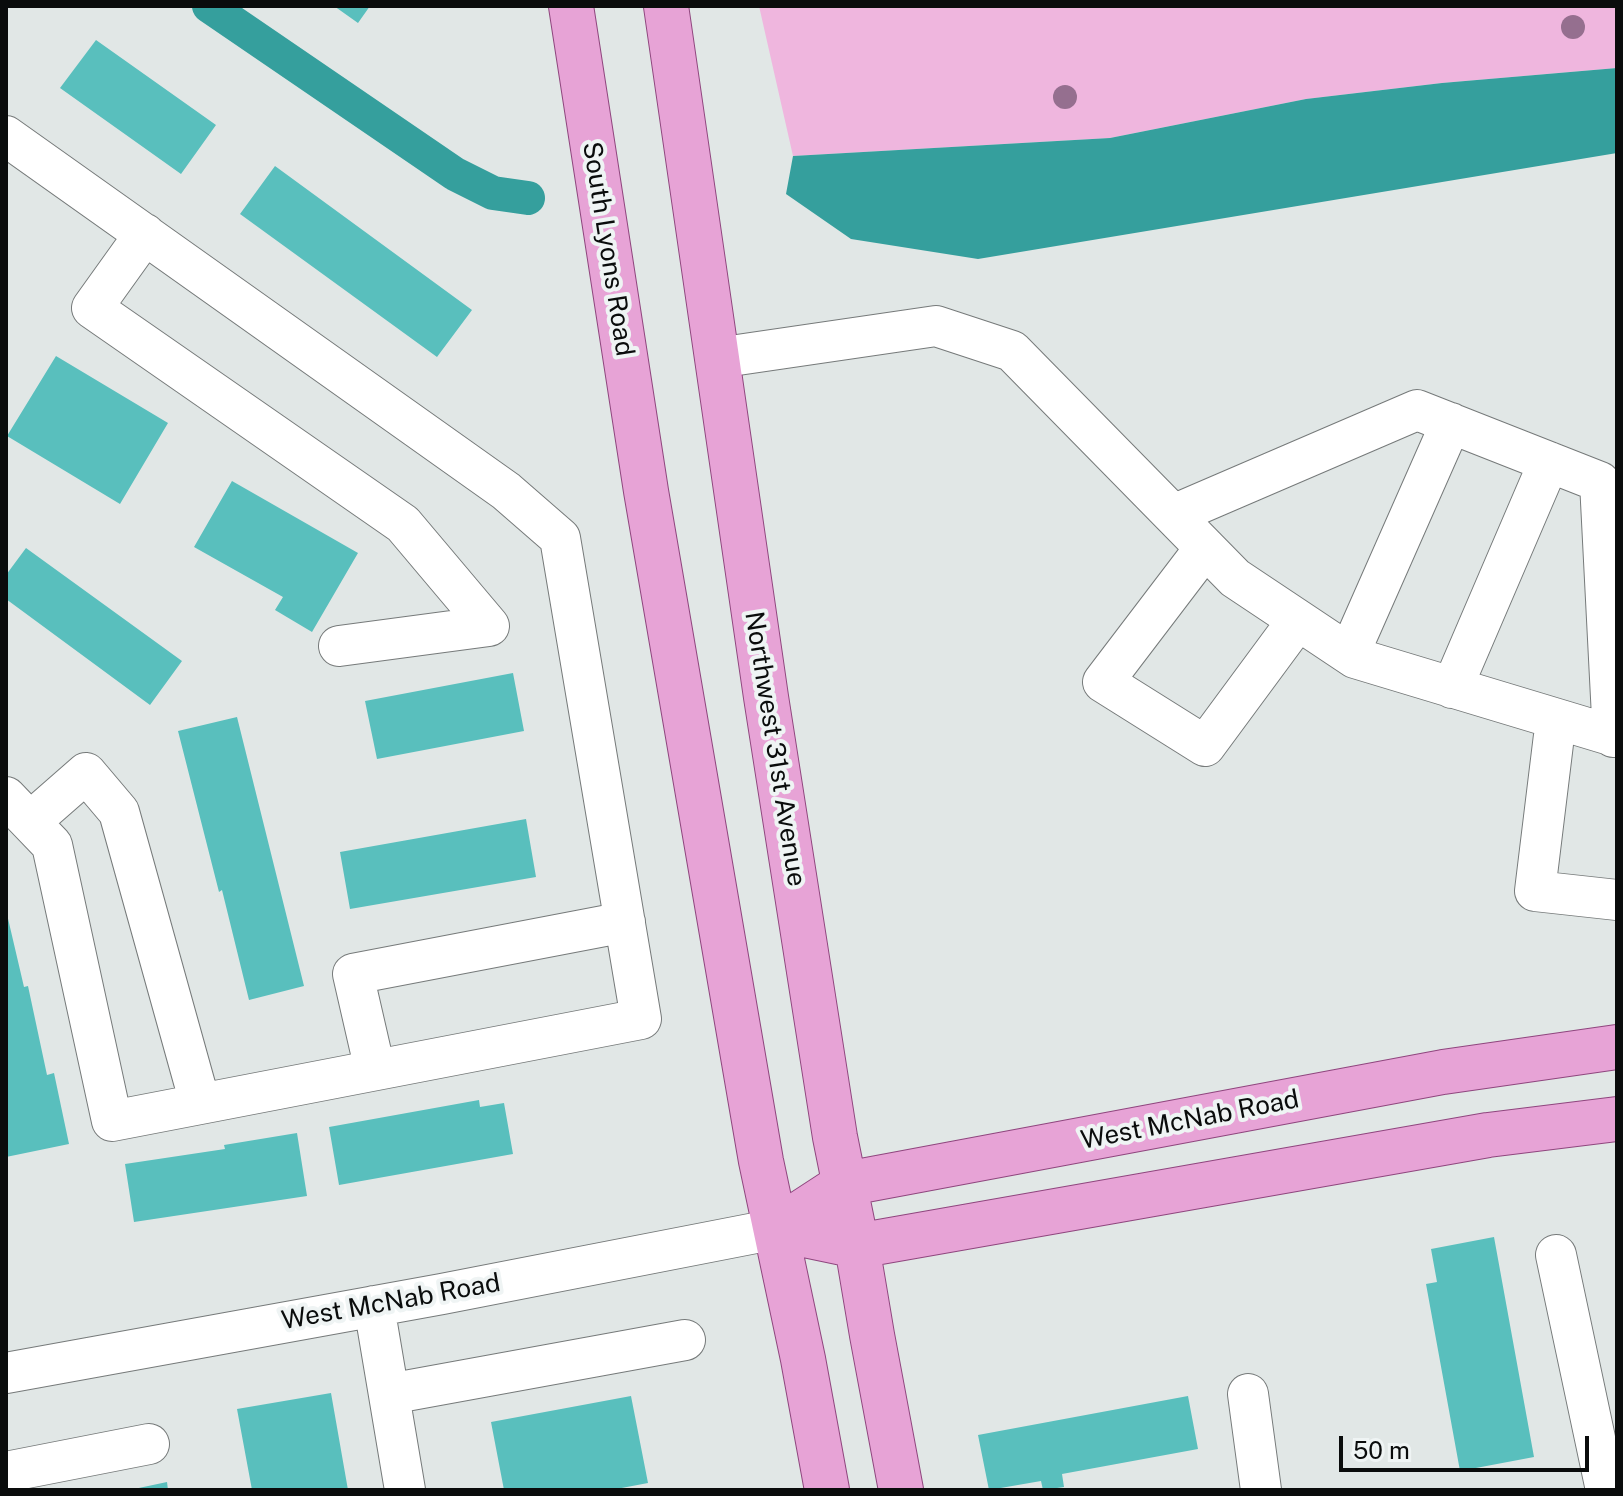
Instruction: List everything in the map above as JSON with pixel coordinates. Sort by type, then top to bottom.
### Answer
[{"type":"main road","name":"South Lyons Road","points":[[571,6],[646,491],[758,1145],[776,1229]]},
{"type":"main road","name":"Northwest 31st Avenue","points":[[666,6],[771,729],[835,1137],[901,1490]]},
{"type":"main road","name":"West McNab Road","points":[[776,1229],[845,1184],[1443,1072],[1617,1047]]},
{"type":"main road","name":"West McNab Road","points":[[776,1229],[857,1246],[1488,1135],[1617,1119]]},
{"type":"main road","points":[[776,1229],[827,1490]]},
{"type":"street","points":[[6,136],[506,491],[560,538],[641,1019],[112,1121],[52,845],[18,810],[86,773],[119,812],[200,1103]]},
{"type":"street","points":[[145,234],[92,308],[403,524],[489,626],[339,646]]},
{"type":"street","points":[[717,358],[936,326],[1012,351],[1205,548],[1235,578],[1355,658],[1615,737],[1600,482],[1417,410],[1173,515]]},
{"type":"street","points":[[1349,654],[1451,423]]},
{"type":"street","points":[[1452,688],[1549,462]]},
{"type":"street","points":[[1205,548],[1103,682],[1205,746],[1298,620]]},
{"type":"street","points":[[1556,719],[1535,891],[1617,900]]},
{"type":"street","points":[[375,1070],[353,974],[625,922]]},
{"type":"street","name":"West McNab Road","points":[[6,1373],[776,1229]]},
{"type":"street","points":[[1556,1255],[1606,1490]]},
{"type":"street","points":[[374,1306],[405,1490]]},
{"type":"street","points":[[389,1394],[685,1340]]},
{"type":"street","points":[[1248,1394],[1261,1490]]},
{"type":"street","points":[[6,1472],[149,1444]]},
{"type":"shaded area","points":[[759,6],[1617,6],[1617,68],[1442,83],[1306,99],[1110,138],[793,156]]},
{"type":"water","points":[[1617,68],[1617,153],[978,259],[851,239],[786,194],[793,156],[1110,138],[1306,99],[1442,83]]},
{"type":"building","points":[[334,6],[370,6],[358,23]]},
{"type":"building","points":[[96,40],[216,125],[181,174],[60,88]]},
{"type":"building","points":[[275,166],[472,310],[437,357],[240,214]]},
{"type":"building","points":[[56,356],[168,423],[120,504],[7,436]]},
{"type":"building","points":[[232,481],[358,553],[312,632],[275,610],[283,597],[194,547]]},
{"type":"building","points":[[26,548],[182,661],[150,705],[6,599],[6,575]]},
{"type":"building","points":[[513,673],[524,731],[377,759],[365,701]]},
{"type":"building","points":[[237,717],[304,986],[249,1000],[178,731]]},
{"type":"building","points":[[526,819],[536,877],[350,909],[340,852]]},
{"type":"building","points":[[6,910],[24,987],[28,986],[47,1075],[54,1073],[69,1144],[6,1157]]},
{"type":"building","points":[[479,1100],[480,1107],[504,1103],[513,1154],[339,1185],[329,1127]]},
{"type":"building","points":[[297,1133],[307,1196],[134,1222],[125,1164],[225,1149],[224,1145]]},
{"type":"building","points":[[1494,1237],[1534,1457],[1460,1471],[1426,1284],[1437,1282],[1431,1249]]},
{"type":"building","points":[[331,1393],[348,1490],[252,1490],[237,1409]]},
{"type":"building","points":[[631,1396],[648,1483],[611,1490],[504,1490],[491,1422]]},
{"type":"building","points":[[1188,1396],[1198,1449],[1062,1474],[1064,1487],[1043,1490],[1041,1481],[989,1490],[978,1435]]},
{"type":"building","points":[[167,1482],[168,1490],[134,1490],[134,1489]]},
{"type":"waterway","points":[[209,6],[455,174],[493,193],[528,198]]}]
